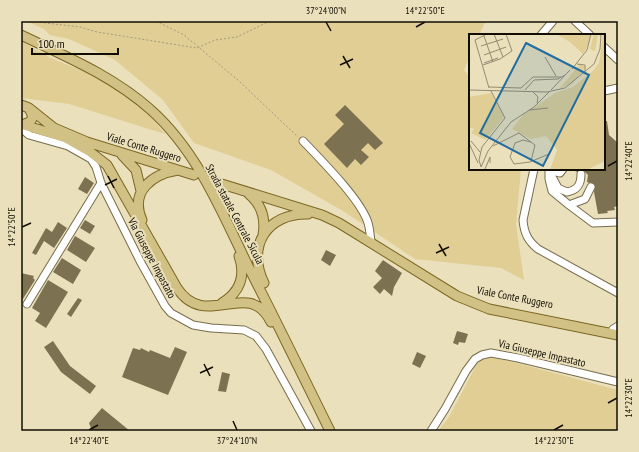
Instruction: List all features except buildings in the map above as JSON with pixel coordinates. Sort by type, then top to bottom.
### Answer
[{"type":"main road","name":"Strada statale Centrale Sicula","points":[[21,35],[101,74],[129,92],[152,111],[172,132],[193,161],[212,193],[330,431]]},
{"type":"main road","points":[[21,41],[56,57],[81,64]]},
{"type":"main road","points":[[25,106],[33,113],[28,127],[66,138],[87,142]]},
{"type":"main road","points":[[25,106],[54,128],[87,142]]},
{"type":"main road","points":[[172,132],[205,189],[242,265],[242,273],[238,288],[234,294],[218,306]]},
{"type":"main road","points":[[66,138],[89,150],[106,165],[182,295],[193,304],[200,307],[218,306],[243,301],[260,308],[269,319],[299,380],[315,400]]},
{"type":"main road","name":"Viale Conte Ruggero","points":[[87,142],[194,175]]},
{"type":"main road","points":[[119,152],[129,160],[136,170],[141,191],[139,202],[140,215],[151,241]]},
{"type":"main road","points":[[141,191],[151,180],[167,172],[179,170]]},
{"type":"main road","points":[[212,180],[322,215],[339,223],[467,300]]},
{"type":"main road","points":[[247,192],[255,198],[264,216],[263,235],[257,254],[257,266],[292,342],[299,369]]},
{"type":"main road","points":[[263,235],[276,222],[290,215],[322,215]]},
{"type":"main road","name":"Viale Conte Ruggero","points":[[467,300],[489,309],[548,322],[617,330]]},
{"type":"main road","name":"Viale Conte Ruggero","points":[[467,300],[617,330]]},
{"type":"street","points":[[542,34],[553,21]]},
{"type":"street","points":[[575,21],[589,34]]},
{"type":"street","points":[[605,48],[618,60]]},
{"type":"street","points":[[605,91],[618,88]]},
{"type":"street","name":"Via Giuseppe Impastato","points":[[28,127],[87,155],[96,167],[101,183],[149,279],[168,310],[179,319],[193,325],[211,328],[244,330],[256,336],[266,349],[311,431]]},
{"type":"street","points":[[303,141],[330,170],[368,220],[371,242]]},
{"type":"street","points":[[534,170],[523,220],[523,228],[528,239],[538,249],[617,293]]},
{"type":"street","points":[[549,170],[560,174],[562,170]]},
{"type":"street","points":[[549,170],[558,188],[567,192],[577,188],[581,182],[581,174]]},
{"type":"street","points":[[549,170],[552,190],[569,206],[593,223],[618,222]]},
{"type":"street","points":[[27,304],[101,183]]},
{"type":"street","points":[[569,206],[585,199],[591,187]]},
{"type":"street","name":"Via Giuseppe Impastato","points":[[431,431],[446,409],[466,371],[475,359],[482,355],[491,353],[518,358],[618,382]]},
{"type":"path","points":[[28,21],[80,27],[103,33],[197,48],[215,40],[237,37],[270,21]]},
{"type":"path","points":[[156,21],[184,35],[197,48],[239,81],[303,141]]},
{"type":"shaded area","points":[[26,21],[486,21],[480,34],[469,34],[469,58],[464,70],[469,77],[469,170],[521,170],[516,224],[524,280],[501,268],[415,259],[343,211],[271,170],[194,143],[163,100],[115,60],[69,39],[50,35],[44,29]]},
{"type":"shaded area","points":[[21,41],[51,58],[88,73],[115,88],[143,107],[165,134],[69,104],[21,98]]},
{"type":"shaded area","points":[[490,356],[618,390],[618,431],[438,431],[449,417],[480,358]]}]
